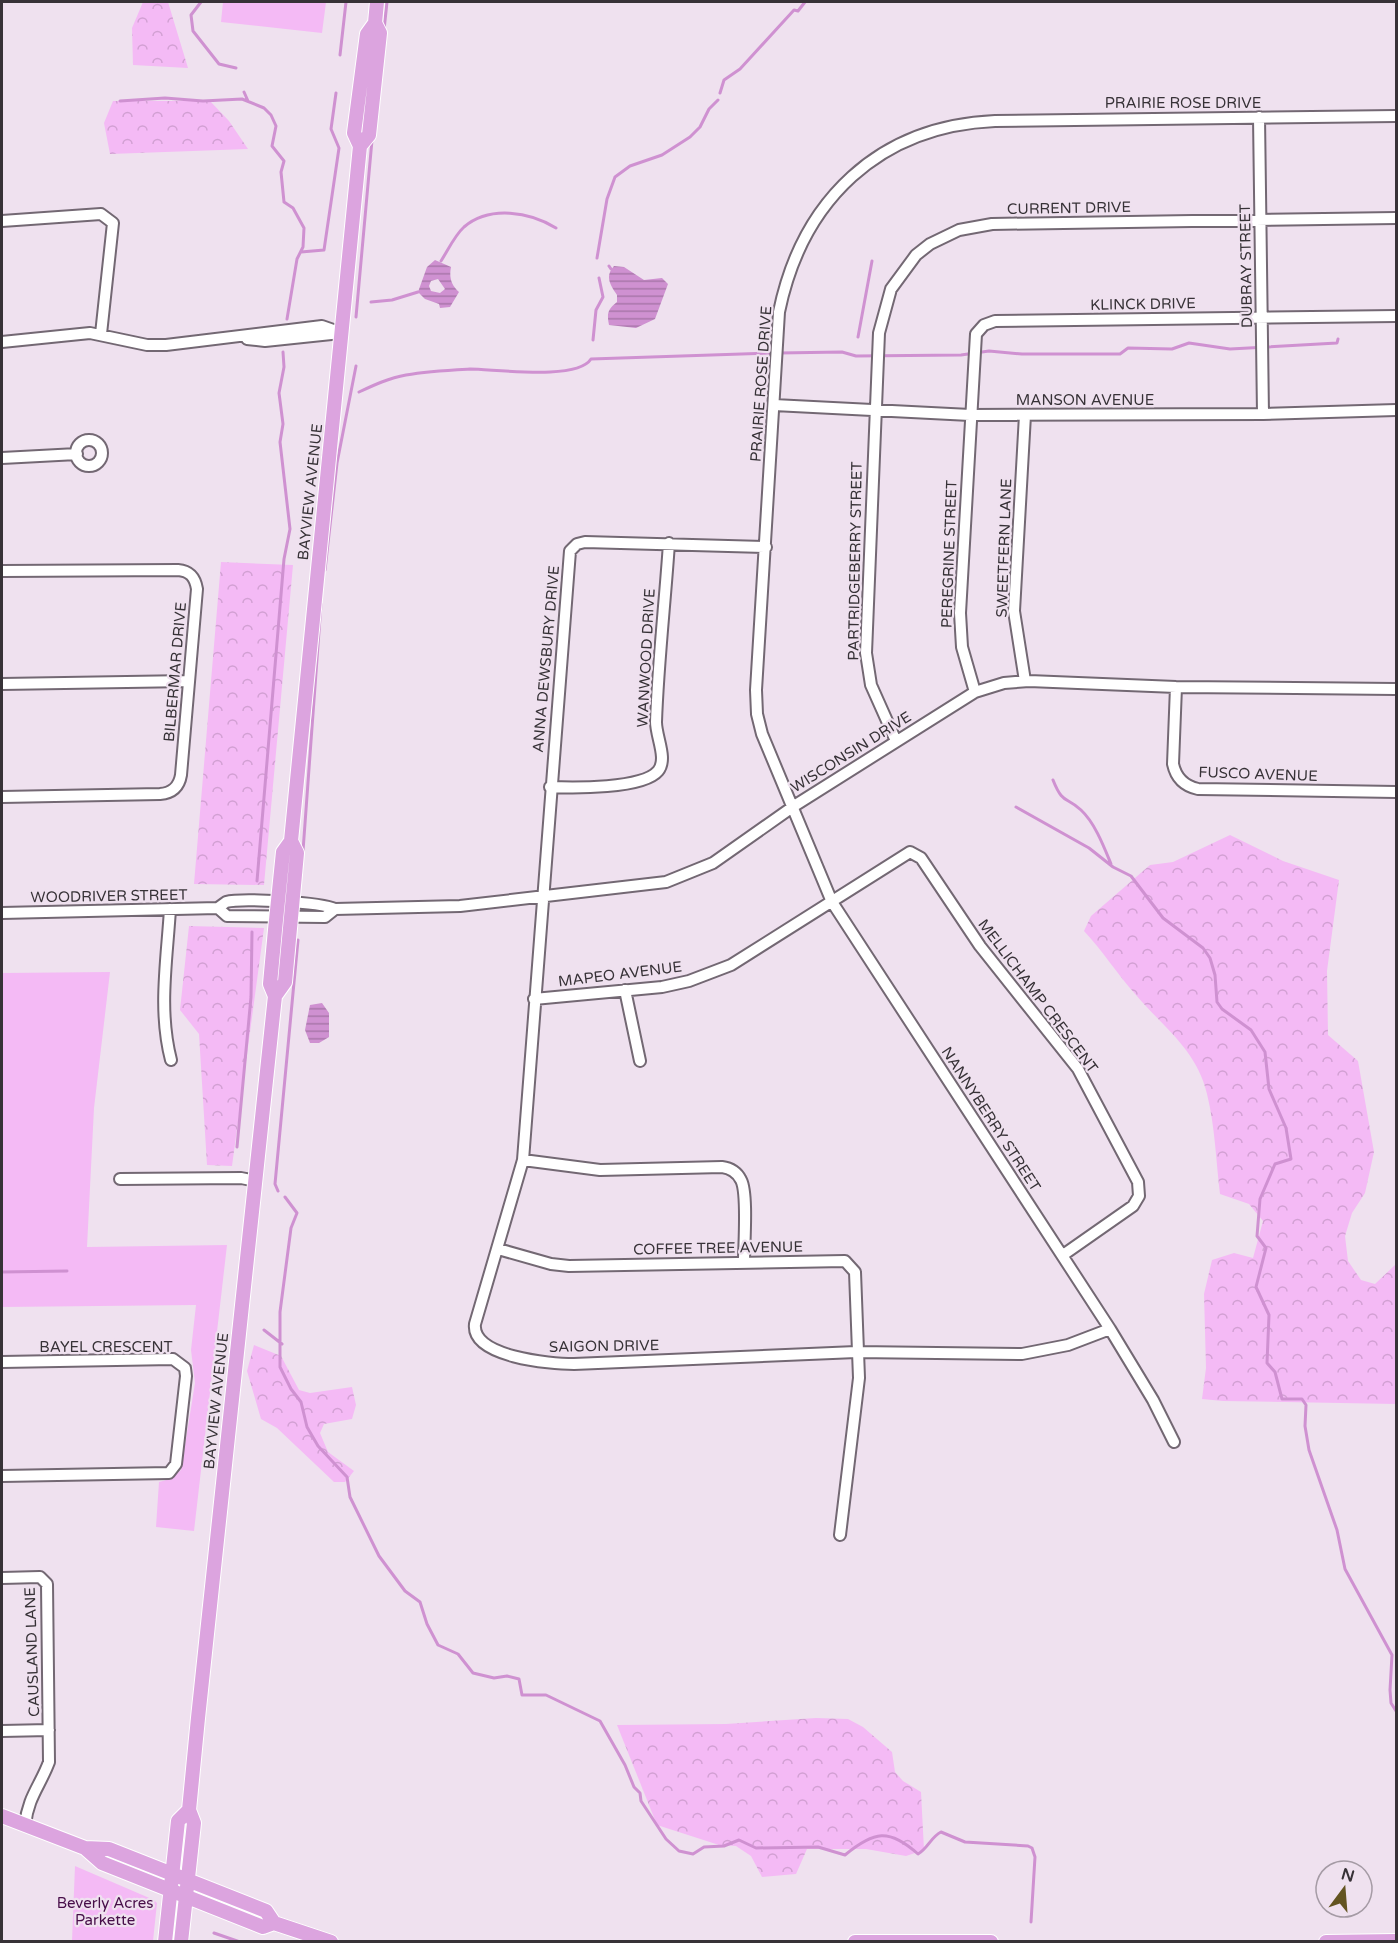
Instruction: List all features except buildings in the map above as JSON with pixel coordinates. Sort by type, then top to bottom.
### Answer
[{"type":"main road","name":"BAYVIEW AVENUE","points":[[287,911],[278,902],[283,852],[291,841],[342,333],[360,146],[354,132],[367,34],[375,23],[377,2]]},
{"type":"main road","name":"BAYVIEW AVENUE","points":[[181,1941],[194,1823],[189,1810],[275,996],[285,982],[287,911],[297,853],[291,841]]},
{"type":"main road","name":"BAYVIEW AVENUE","points":[[165,1941],[178,1821],[189,1810]]},
{"type":"main road","points":[[2,1816],[85,1848],[109,1849],[188,1880],[266,1911],[274,1923]]},
{"type":"main road","points":[[85,1848],[102,1863],[263,1927],[274,1923],[331,1941]]},
{"type":"main road","points":[[855,1941],[991,1941]]},
{"type":"main road","points":[[1326,1941],[1396,1941]]},
{"type":"street","name":"PRAIRIE ROSE DRIVE","points":[[794,806],[766,745],[757,714],[756,690],[779,312],[795,256],[813,221],[837,190],[882,153],[935,129],[975,122],[1396,116]]},
{"type":"street","name":"DUBRAY STREET","points":[[1259,117],[1263,414]]},
{"type":"street","points":[[2,221],[101,214],[113,222],[101,334]]},
{"type":"street","name":"CURRENT DRIVE","points":[[873,411],[879,333],[891,289],[916,255],[945,236],[959,230],[992,224],[1396,218]]},
{"type":"street","name":"KLINCK DRIVE","points":[[970,415],[976,334],[989,322],[1396,316]]},
{"type":"street","points":[[2,342],[75,333],[101,334],[156,345],[237,338],[265,341],[342,333]]},
{"type":"street","name":"MANSON AVENUE","points":[[774,405],[970,415],[1263,414],[1396,410]]},
{"type":"street","name":"PARTRIDGEBERRY STREET","points":[[873,411],[867,664],[879,706],[896,741]]},
{"type":"street","name":"PEREGRINE STREET","points":[[970,415],[960,630],[975,692]]},
{"type":"street","name":"SWEETFERN LANE","points":[[1025,415],[1014,611],[1025,681]]},
{"type":"street","points":[[2,458],[77,454]]},
{"type":"street","name":"ANNA DEWSBURY DRIVE","points":[[543,898],[570,551],[577,544],[585,542],[766,547]]},
{"type":"street","name":"WANWOOD DRIVE","points":[[550,787],[594,788],[623,784],[653,776],[660,767],[662,756],[656,725],[669,543]]},
{"type":"street","name":"BILBERMAR DRIVE","points":[[2,571],[186,571],[196,582],[197,589],[181,775],[172,791],[160,794],[2,797]]},
{"type":"street","points":[[2,684],[189,681]]},
{"type":"street","name":"WISCONSIN DRIVE","points":[[287,911],[325,916],[335,909],[438,907],[543,898],[641,887],[684,876],[713,863],[794,806],[975,692],[1004,683],[1025,681],[1176,687],[1396,689]]},
{"type":"street","name":"FUSCO AVENUE","points":[[1176,687],[1173,764],[1178,777],[1187,786],[1198,789],[1396,792]]},
{"type":"street","name":"NANNYBERRY STREET","points":[[794,806],[832,902],[1110,1329],[1153,1400],[1174,1442]]},
{"type":"street","name":"MELLICHAMP CRESCENT","points":[[832,902],[900,856],[910,852],[921,858],[980,946],[1078,1069],[1138,1182],[1139,1194],[1133,1206],[1063,1255]]},
{"type":"street","name":"SAIGON DRIVE","points":[[543,898],[523,1160],[475,1332],[484,1345],[542,1363],[574,1364],[856,1352],[1022,1354],[1068,1345],[1110,1329]]},
{"type":"street","name":"WOODRIVER STREET","points":[[2,913],[218,908],[225,902],[278,902]]},
{"type":"street","name":"MAPEO AVENUE","points":[[534,999],[689,981],[731,965],[832,902]]},
{"type":"street","name":"WOODRIVER STREET","points":[[218,908],[226,916],[287,911]]},
{"type":"street","points":[[170,909],[163,1006],[164,1034],[171,1060]]},
{"type":"street","points":[[625,990],[640,1061]]},
{"type":"street","points":[[523,1160],[593,1169],[722,1167],[729,1169],[739,1177],[743,1186],[744,1261]]},
{"type":"street","points":[[120,1179],[256,1181]]},
{"type":"street","name":"COFFEE TREE AVENUE","points":[[498,1249],[542,1262],[568,1266],[744,1261],[845,1261],[855,1272],[856,1352],[859,1378],[840,1535]]},
{"type":"street","name":"BAYEL CRESCENT","points":[[2,1362],[173,1359],[184,1368],[186,1376],[176,1464],[170,1473],[2,1476]]},
{"type":"street","name":"CAUSLAND LANE","points":[[2,1578],[40,1577],[47,1584],[49,1762],[42,1782],[34,1789],[28,1804],[25,1825]]},
{"type":"street","name":"CAUSLAND LANE","points":[[2,1731],[49,1731]]},
{"type":"green space","points":[[143,2],[168,2],[188,68],[133,65],[132,28]]},
{"type":"green space","points":[[223,2],[326,2],[322,33],[221,22]]},
{"type":"green space","points":[[113,101],[210,101],[229,121],[248,149],[110,154],[104,123]]},
{"type":"green space","points":[[221,562],[293,565],[264,885],[194,884]]},
{"type":"green space","points":[[1230,835],[1283,861],[1339,880],[1327,971],[1328,1035],[1358,1061],[1374,1152],[1365,1193],[1352,1213],[1345,1236],[1348,1261],[1361,1280],[1375,1284],[1396,1264],[1396,1404],[1202,1399],[1206,1368],[1204,1294],[1212,1260],[1234,1253],[1253,1258],[1263,1221],[1249,1204],[1220,1194],[1210,1106],[1202,1078],[1195,1064],[1178,1040],[1146,1007],[1084,931],[1091,916],[1150,865],[1173,862]]},
{"type":"green space","points":[[189,926],[264,928],[232,1166],[207,1165],[199,1034],[180,1010]]},
{"type":"green space","points":[[110,972],[94,1108],[87,1247],[227,1245],[194,1531],[156,1527],[159,1482],[170,1479],[181,1470],[195,1383],[191,1350],[196,1305],[2,1307],[2,973]]},
{"type":"green space","points":[[254,1345],[281,1356],[299,1390],[310,1393],[352,1387],[356,1405],[352,1419],[324,1424],[320,1433],[328,1452],[354,1471],[345,1482],[334,1482],[277,1428],[261,1419],[247,1371]]},
{"type":"green space","points":[[816,1718],[848,1719],[863,1727],[892,1752],[895,1772],[903,1781],[921,1792],[924,1850],[906,1856],[866,1849],[807,1849],[796,1874],[762,1877],[751,1856],[736,1846],[719,1845],[657,1825],[617,1725],[726,1724]]},
{"type":"green space","name":"Beverly Acres Parkette","points":[[75,1866],[154,1900],[157,1903],[153,1941],[72,1941]]},
{"type":"shaded area","points":[[435,260],[451,267],[451,281],[459,292],[450,307],[440,308],[439,304],[425,299],[418,292],[427,267]],"holes":[[[438,279],[445,289],[440,293],[431,291],[429,286],[431,281]]]},
{"type":"shaded area","points":[[614,266],[624,267],[644,280],[662,278],[668,284],[655,319],[636,328],[609,325],[608,312],[617,302],[617,295],[609,278]]},
{"type":"shaded area","points":[[322,1003],[329,1013],[329,1037],[319,1043],[310,1043],[305,1030],[310,1005]]},
{"type":"waterway","points":[[201,2],[191,15],[193,31],[219,64],[236,68]]},
{"type":"waterway","points":[[340,55],[346,2]]},
{"type":"waterway","points":[[384,30],[387,2]]},
{"type":"waterway","points":[[720,93],[724,80],[740,69],[794,10],[798,11],[805,2]]},
{"type":"waterway","points":[[244,92],[248,101]]},
{"type":"waterway","points":[[301,252],[324,250],[339,148],[331,129],[336,93]]},
{"type":"waterway","points":[[120,101],[165,98],[203,101],[242,99],[264,108],[271,115],[276,126],[272,146],[284,161],[281,172],[284,202],[293,208],[304,228],[303,247],[297,259],[287,319]]},
{"type":"waterway","points":[[597,258],[607,199],[615,177],[630,166],[662,155],[690,137],[700,127],[709,109],[718,100]]},
{"type":"waterway","points":[[356,317],[372,140]]},
{"type":"waterway","points":[[441,261],[461,230],[474,220],[486,216],[498,213],[522,215],[546,222],[556,228]]},
{"type":"waterway","points":[[858,337],[872,261]]},
{"type":"waterway","points":[[593,340],[596,310],[603,297],[599,278]]},
{"type":"waterway","points":[[371,302],[392,300],[418,292]]},
{"type":"waterway","points":[[779,353],[842,352],[856,356],[961,355],[989,351],[1022,354],[1120,354],[1128,348],[1172,349],[1189,343],[1230,349],[1337,343],[1338,339]]},
{"type":"waterway","points":[[257,881],[284,559],[290,529],[280,442],[283,424],[279,393],[284,367],[283,352]]},
{"type":"waterway","points":[[359,392],[394,378],[430,372],[470,369],[553,372],[583,366],[591,359],[772,353]]},
{"type":"waterway","points":[[325,570],[337,463],[356,366]]},
{"type":"waterway","points":[[303,851],[321,604]]},
{"type":"waterway","points":[[1053,780],[1062,797],[1081,810],[1091,822],[1111,864]]},
{"type":"waterway","points":[[1016,807],[1089,848],[1113,867],[1131,876],[1163,918],[1203,948],[1210,958],[1215,975],[1217,1002],[1222,1009],[1251,1030],[1265,1052],[1269,1089],[1286,1128],[1291,1159],[1275,1164],[1260,1199],[1257,1236],[1266,1248],[1256,1287],[1269,1315],[1267,1363],[1275,1372],[1282,1399],[1302,1399],[1306,1405],[1305,1426],[1309,1450],[1337,1530],[1345,1569],[1392,1655],[1390,1690],[1391,1703],[1396,1711]]},
{"type":"waterway","points":[[237,1147],[251,997],[252,932]]},
{"type":"waterway","points":[[278,1191],[275,1184],[298,940]]},
{"type":"waterway","points":[[285,1197],[297,1213],[291,1228],[280,1312],[280,1367],[291,1389],[301,1402],[307,1427],[318,1446],[347,1477],[350,1497],[379,1556],[405,1591],[420,1602],[427,1624],[438,1645],[458,1654],[473,1673],[494,1678],[507,1676],[519,1679],[522,1695],[546,1695],[600,1721],[625,1765],[634,1787],[640,1793],[641,1801],[666,1839],[679,1851],[693,1854],[704,1847],[724,1846],[739,1840],[756,1848],[818,1847],[845,1855],[865,1841],[882,1836],[898,1840],[918,1854],[941,1832],[965,1842],[1028,1846],[1032,1848],[1035,1857],[1031,1922]]},
{"type":"waterway","points":[[2,1272],[67,1271]]},
{"type":"waterway","points":[[264,1330],[282,1344]]},
{"type":"waterway","points":[[214,1933],[240,1942]]}]
